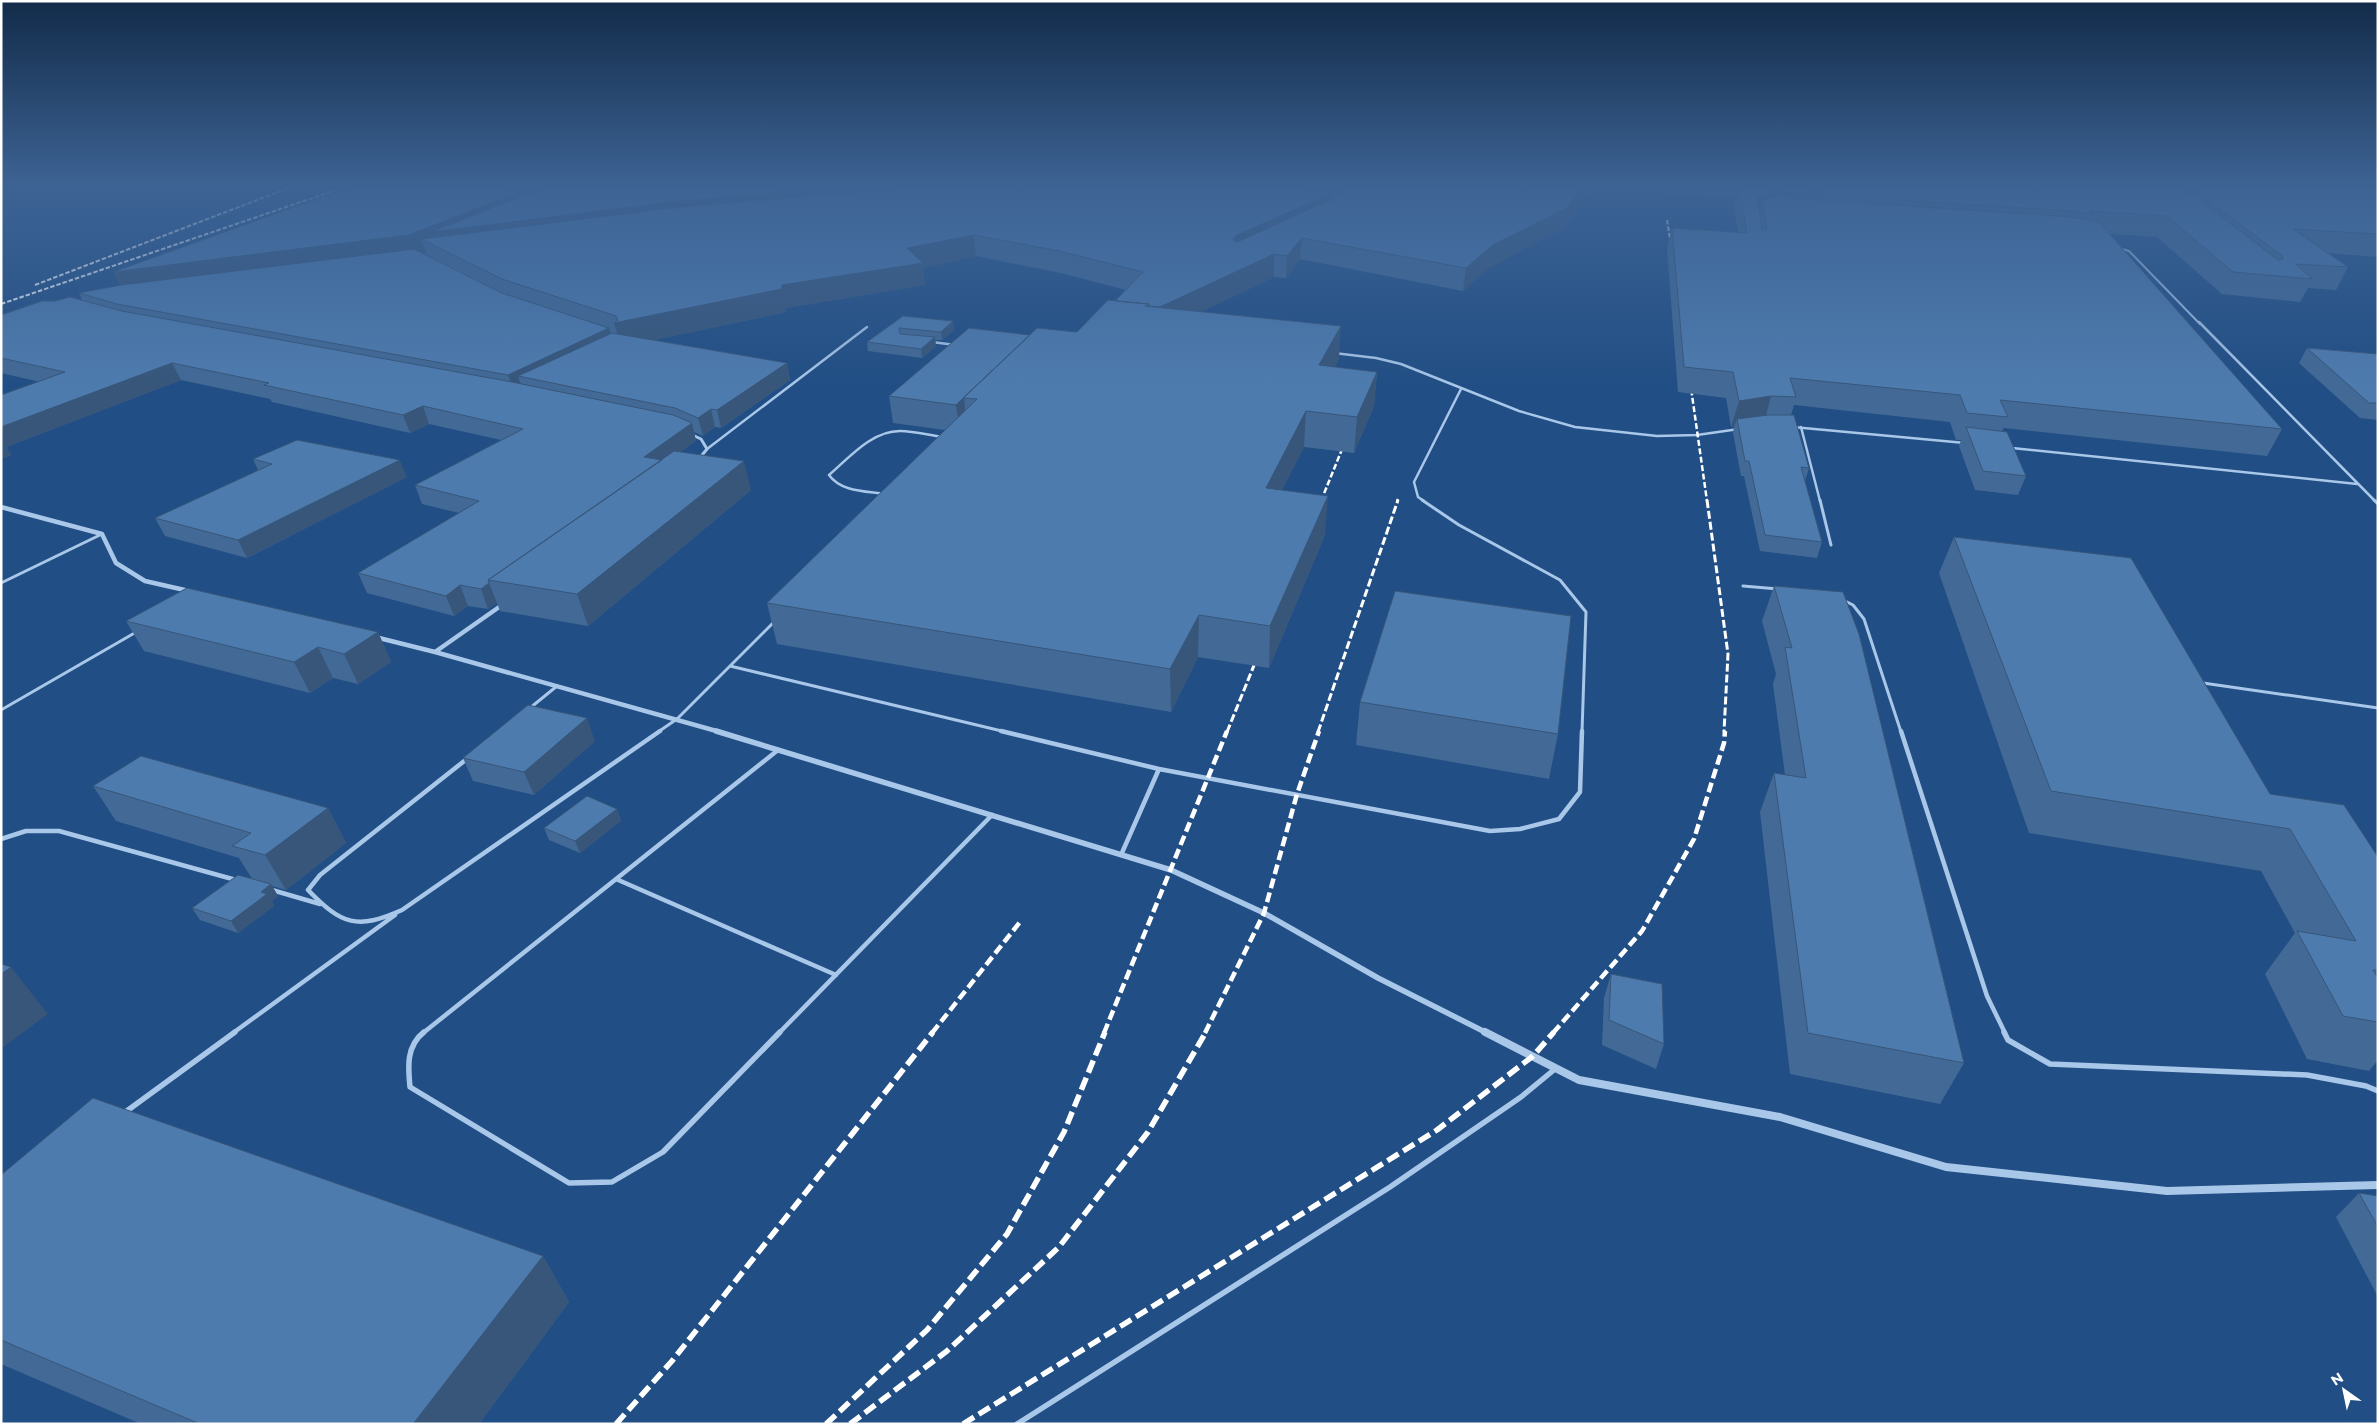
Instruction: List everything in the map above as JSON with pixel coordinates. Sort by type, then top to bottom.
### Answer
[{"type":"street","points":[[686,432],[701,438],[707,448],[694,464]]},
{"type":"street","points":[[1,507],[102,534],[116,563],[123,568],[145,582],[193,592]]},
{"type":"street","points":[[435,652],[506,603]]},
{"type":"street","points":[[367,635],[677,719],[1172,870],[1264,913],[1378,978],[1580,1080],[1780,1117],[1946,1167],[2168,1191],[2378,1185]]},
{"type":"lane","points":[[2131,254],[2378,504]]},
{"type":"lane","points":[[707,448],[867,327]]},
{"type":"lane","points":[[932,342],[962,346]]},
{"type":"lane","points":[[1329,352],[1378,357],[1402,364],[1535,417],[1573,426],[1617,433],[1698,435],[1741,428]]},
{"type":"lane","points":[[730,666],[1159,769],[1490,831],[1520,829],[1559,819],[1580,792],[1586,612],[1560,580],[1459,525],[1418,497],[1414,482],[1461,389]]},
{"type":"lane","points":[[1792,426],[1970,444]]},
{"type":"lane","points":[[1801,427],[1831,545]]},
{"type":"lane","points":[[890,495],[838,485],[829,475],[877,436],[888,432],[898,431],[947,438]]},
{"type":"lane","points":[[2010,448],[2357,484]]},
{"type":"lane","points":[[1,583],[102,534]]},
{"type":"lane","points":[[1743,586],[1783,589]]},
{"type":"lane","points":[[1839,597],[1853,605],[1864,619],[1987,996],[2008,1040],[2050,1064],[2307,1075],[2378,1090]]},
{"type":"lane","points":[[122,1115],[402,910],[677,719],[779,617]]},
{"type":"lane","points":[[1,710],[144,628]]},
{"type":"lane","points":[[2203,683],[2378,708]]},
{"type":"lane","points":[[527,710],[557,686]]},
{"type":"lane","points":[[778,750],[418,1037],[407,1062],[410,1087],[568,1183],[612,1182],[663,1152],[992,815]]},
{"type":"lane","points":[[320,904],[308,890],[320,875],[473,753]]},
{"type":"lane","points":[[1121,855],[1159,769]]},
{"type":"lane","points":[[1,839],[26,832],[59,831],[246,883]]},
{"type":"lane","points":[[616,879],[836,975]]},
{"type":"lane","points":[[264,888],[320,904],[356,923],[377,921],[402,910]]},
{"type":"lane","points":[[1017,1424],[1390,1187],[1521,1097],[1556,1068]]},
{"type":"building","points":[[165,254],[261,254],[113,272]]},
{"type":"building","points":[[377,254],[423,254],[502,293],[609,328],[508,375],[117,304],[79,293],[121,285]]},
{"type":"building","points":[[450,254],[913,254],[923,263],[782,285],[782,289],[614,323],[618,320],[616,316],[502,279]]},
{"type":"building","points":[[1069,254],[1289,254],[1287,256],[1274,254],[1160,307],[1149,306],[1149,304],[1115,301],[1143,272]]},
{"type":"building","points":[[1387,254],[1483,254],[1466,268]]},
{"type":"building","points":[[1674,254],[2127,254],[2282,429],[2000,400],[2008,417],[1967,413],[1960,395],[1790,378],[1796,397],[1771,396],[1739,401],[1733,372],[1684,367]]},
{"type":"building","points":[[2211,254],[2270,254],[2278,260],[2283,259],[2279,254],[2328,254],[2348,267],[2296,264],[2312,279],[2233,272]]},
{"type":"building","points":[[70,297],[122,311],[512,382],[673,415],[692,423],[644,457],[662,460],[488,580],[489,583],[481,589],[460,585],[446,596],[358,573],[479,501],[415,485],[523,429],[423,406],[403,415],[264,385],[269,383],[172,363],[1,427],[1,395],[65,372],[1,358],[1,315],[42,301],[55,301]]},
{"type":"building","points":[[1108,300],[1149,304],[1145,306],[1341,326],[1319,365],[1377,372],[1357,417],[1306,411],[1266,488],[1328,496],[1270,626],[1199,615],[1170,669],[767,603],[977,399],[963,398],[1037,328],[1077,332]]},
{"type":"building","points":[[903,316],[953,321],[941,332],[899,328],[900,334],[935,337],[921,349],[867,342]]},
{"type":"building","points":[[969,328],[1030,335],[956,405],[889,396]]},
{"type":"building","points":[[612,333],[787,363],[717,410],[711,409],[698,418],[675,408],[518,376]]},
{"type":"building","points":[[2307,348],[2378,354],[2378,403],[2369,403]]},
{"type":"building","points":[[1768,415],[1794,415],[1809,468],[1801,467],[1822,542],[1765,535],[1749,461],[1745,461],[1737,419]]},
{"type":"building","points":[[1966,427],[2007,432],[2026,476],[1983,471]]},
{"type":"building","points":[[297,440],[400,460],[238,540],[155,518],[272,464],[253,459]]},
{"type":"building","points":[[674,451],[744,461],[577,594],[488,580]]},
{"type":"building","points":[[1954,537],[2131,558],[2270,794],[2344,805],[2378,857],[2378,970],[2373,970],[2378,978],[2378,1022],[2343,1016],[2297,931],[2356,941],[2290,829],[2051,791]]},
{"type":"building","points":[[1774,586],[1843,592],[1859,634],[1964,1063],[1808,1033],[1774,773],[1806,778],[1785,647],[1792,648]]},
{"type":"building","points":[[187,588],[378,632],[344,654],[318,647],[294,662],[126,621]]},
{"type":"building","points":[[1395,591],[1571,616],[1558,734],[1360,702]]},
{"type":"building","points":[[528,705],[587,718],[524,772],[463,758]]},
{"type":"building","points":[[141,756],[328,808],[265,855],[232,846],[251,833],[93,786]]},
{"type":"building","points":[[587,796],[617,809],[575,841],[544,828]]},
{"type":"building","points":[[238,875],[271,884],[261,892],[267,894],[231,921],[192,908]]},
{"type":"building","points":[[1,964],[11,967],[1,974]]},
{"type":"building","points":[[1611,974],[1662,984],[1664,1044],[1609,1020]]},
{"type":"building","points":[[93,1098],[543,1256],[413,1424],[200,1424],[1,1340],[1,1175]]},
{"type":"building","points":[[2359,1193],[2378,1196],[2378,1227]]},
{"type":"railway","points":[[35,285],[117,254]]},
{"type":"railway","points":[[1,304],[149,254]]},
{"type":"railway","points":[[1690,381],[1707,501]]},
{"type":"railway","points":[[1321,501],[1347,437]]},
{"type":"railway","points":[[1318,509],[1322,500]]},
{"type":"railway","points":[[1318,732],[1398,500]]},
{"type":"railway","points":[[1707,500],[1728,654],[1724,732]]},
{"type":"railway","points":[[1227,732],[1259,653]]},
{"type":"railway","points":[[1104,1033],[1227,731]]},
{"type":"railway","points":[[1205,1033],[1264,913],[1297,794],[1319,731]]},
{"type":"railway","points":[[1553,1033],[1642,931],[1694,839],[1724,743],[1725,731]]},
{"type":"railway","points":[[932,1033],[1020,922]]},
{"type":"railway","points":[[616,1424],[672,1361],[933,1032]]},
{"type":"railway","points":[[826,1424],[927,1330],[1007,1234],[1064,1132],[1105,1032]]},
{"type":"railway","points":[[850,1424],[947,1351],[1059,1247],[1148,1132],[1206,1032]]},
{"type":"railway","points":[[963,1424],[1437,1130],[1533,1056],[1554,1032]]}]
